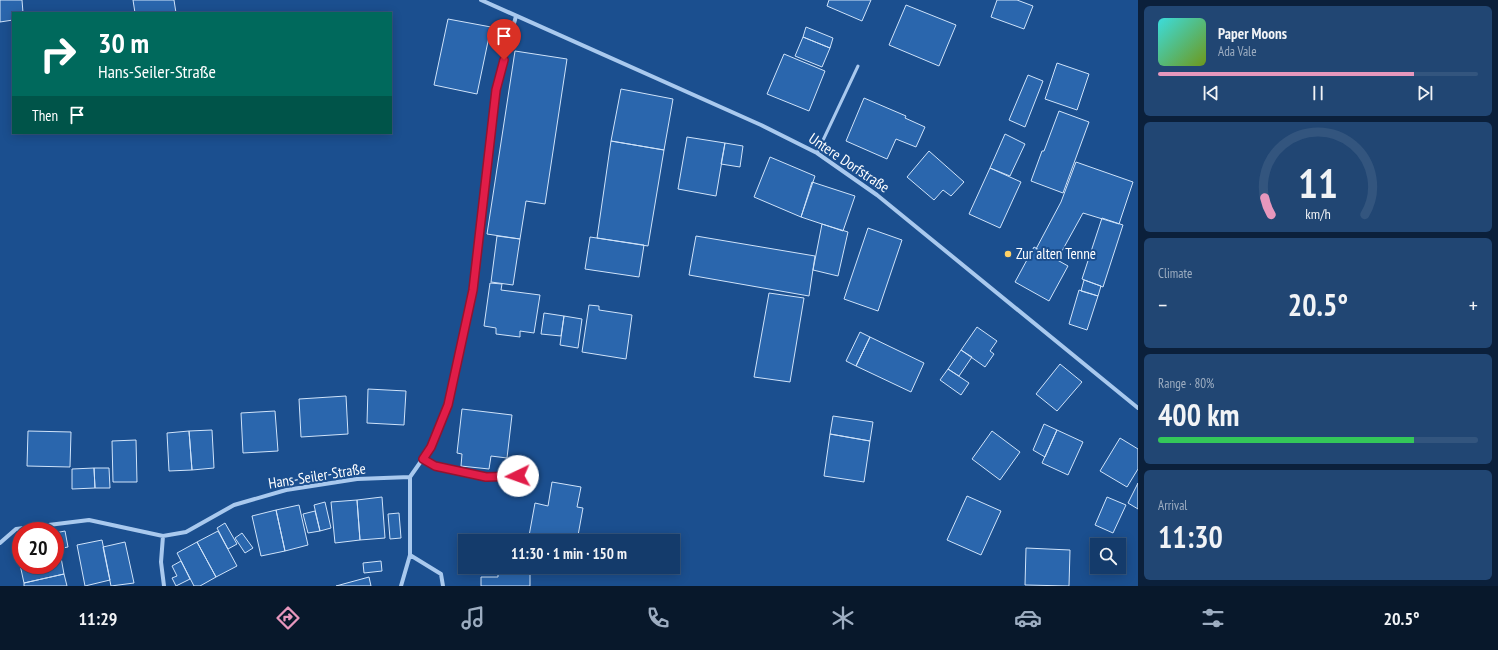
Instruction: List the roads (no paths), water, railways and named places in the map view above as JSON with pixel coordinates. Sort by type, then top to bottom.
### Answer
[{"type":"street","name":"Untere Dorfstraße","points":[[481,0],[761,125],[817,153],[877,195],[1138,408]]},
{"type":"street","points":[[401,586],[410,555],[410,477],[431,447],[448,405],[473,290],[496,90],[516,16]]},
{"type":"street","name":"Hans-Seiler-Straße","points":[[0,543],[16,530],[89,520],[164,536],[186,532],[234,505],[286,490],[358,479],[410,477]]},
{"type":"street","points":[[164,536],[161,562],[164,586]]},
{"type":"street","points":[[410,555],[440,574],[443,586]]},
{"type":"lane","points":[[817,153],[858,66]]},
{"type":"lane","points":[[423,459],[435,466],[486,477],[518,476]]},
{"type":"place","name":"Zur alten Tenne","points":[[1008,254]]}]
